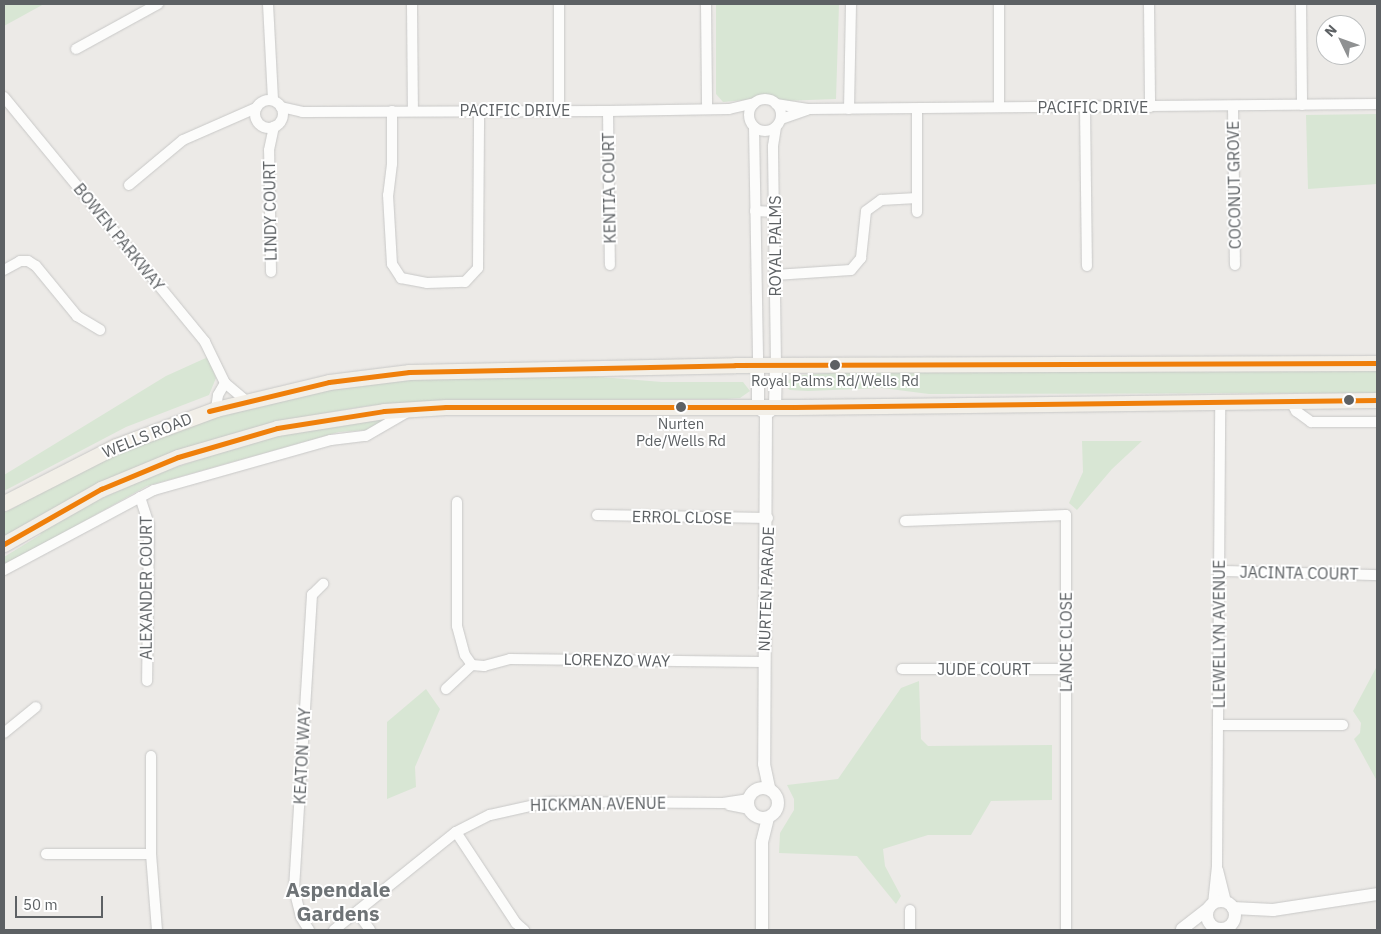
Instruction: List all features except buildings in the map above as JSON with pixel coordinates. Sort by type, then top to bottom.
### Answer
[{"type":"main road","name":"WELLS ROAD","points":[[4,503],[116,446],[216,409],[244,400],[329,382],[409,372],[758,365],[1377,363]]},
{"type":"main road","name":"WELLS ROAD","points":[[4,544],[101,489],[198,450],[299,423],[417,408],[766,409],[1377,400]]},
{"type":"street","points":[[76,49],[158,4]]},
{"type":"street","points":[[233,118],[274,127],[282,118],[269,104],[268,4]]},
{"type":"street","points":[[412,4],[413,110]]},
{"type":"street","points":[[558,110],[559,4]]},
{"type":"street","points":[[706,4],[706,108]]},
{"type":"street","points":[[849,109],[851,4]]},
{"type":"street","points":[[999,4],[999,107]]},
{"type":"street","points":[[1150,4],[1150,107]]},
{"type":"street","points":[[1300,4],[1302,105]]},
{"type":"street","name":"BOWEN PARKWAY","points":[[4,96],[205,342],[225,383],[244,400]]},
{"type":"street","points":[[763,99],[776,104],[778,123],[767,131],[752,124],[749,111],[754,103],[763,99]]},
{"type":"street","name":"PACIFIC DRIVE","points":[[269,104],[302,112],[729,109],[754,103]]},
{"type":"street","points":[[129,184],[184,140],[269,104]]},
{"type":"street","name":"LINDY COURT","points":[[269,104],[259,123],[269,150]]},
{"type":"street","name":"PACIFIC DRIVE","points":[[776,104],[808,109],[917,109],[1377,104]]},
{"type":"street","name":"COCONUT GROVE","points":[[1233,106],[1235,265]]},
{"type":"street","points":[[1085,108],[1087,266]]},
{"type":"street","name":"PACIFIC DRIVE","points":[[729,109],[752,124]]},
{"type":"street","name":"PACIFIC DRIVE","points":[[778,123],[808,109]]},
{"type":"street","points":[[917,109],[917,212]]},
{"type":"street","points":[[392,111],[392,164],[388,195],[392,264],[401,278],[427,283],[465,282],[478,268],[479,110]]},
{"type":"street","name":"KENTIA COURT","points":[[608,110],[610,265]]},
{"type":"street","name":"PACIFIC DRIVE","points":[[282,118],[302,112]]},
{"type":"street","name":"ROYAL PALMS","points":[[776,365],[773,146],[778,123]]},
{"type":"street","name":"ROYAL PALMS","points":[[752,124],[758,365]]},
{"type":"street","name":"LINDY COURT","points":[[270,272],[269,150],[274,127]]},
{"type":"street","points":[[776,275],[851,270],[861,258],[862,224],[866,211],[881,200],[917,198]]},
{"type":"street","points":[[755,211],[775,212]]},
{"type":"street","points":[[4,270],[20,261],[28,261],[36,266],[76,316],[100,330]]},
{"type":"street","name":"NURTEN PARADE","points":[[758,365],[766,409],[768,518],[763,662],[763,788]]},
{"type":"street","name":"NURTEN PARADE","points":[[766,409],[776,365]]},
{"type":"street","points":[[216,409],[218,395],[225,383]]},
{"type":"street","points":[[1290,400],[1296,411],[1311,422],[1377,422]]},
{"type":"street","name":"LLEWELLYN AVENUE","points":[[1220,401],[1217,866],[1223,908]]},
{"type":"street","name":"WELLS ROAD","points":[[4,570],[140,497],[331,440],[366,436],[417,408]]},
{"type":"street","name":"ALEXANDER COURT","points":[[140,497],[149,525],[147,681]]},
{"type":"street","points":[[446,689],[472,665],[465,655],[457,626],[457,502]]},
{"type":"street","name":"ERROL CLOSE","points":[[597,515],[768,518]]},
{"type":"street","name":"LANCE CLOSE","points":[[905,521],[1066,515],[1066,930]]},
{"type":"street","name":"JACINTA COURT","points":[[1220,571],[1377,575]]},
{"type":"street","name":"KEATON WAY","points":[[309,930],[301,917],[294,890],[312,595],[323,584]]},
{"type":"street","name":"LORENZO WAY","points":[[472,665],[520,659],[763,662]]},
{"type":"street","name":"JUDE COURT","points":[[902,670],[1065,669]]},
{"type":"street","points":[[4,733],[36,707]]},
{"type":"street","points":[[1219,725],[1343,725]]},
{"type":"street","points":[[151,756],[151,854],[157,930]]},
{"type":"street","points":[[755,810],[776,812],[779,803],[776,794],[763,788],[755,810],[762,842],[762,930]]},
{"type":"street","name":"HICKMAN AVENUE","points":[[334,930],[456,832],[490,815],[548,802],[723,804],[755,810]]},
{"type":"street","points":[[456,832],[516,923],[524,930]]},
{"type":"street","points":[[46,854],[151,854]]},
{"type":"street","points":[[1181,930],[1223,908],[1263,910],[1377,894]]},
{"type":"street","points":[[1181,930],[1208,922],[1223,908]]},
{"type":"street","points":[[1208,922],[1215,928],[1225,929],[1223,908]]},
{"type":"street","points":[[910,910],[910,930]]},
{"type":"street","points":[[357,912],[370,930]]},
{"type":"green space","points":[[4,4],[44,4],[4,26]]},
{"type":"green space","points":[[716,4],[839,4],[836,99],[781,101],[766,98],[723,102],[716,94]]},
{"type":"green space","points":[[1377,114],[1377,184],[1308,189],[1306,115]]},
{"type":"green space","points":[[208,357],[216,378],[209,395],[126,427],[4,491],[4,475],[166,376]]},
{"type":"green space","points":[[1377,370],[1377,393],[929,394],[882,388],[790,390],[783,385],[790,379],[803,375],[855,371]]},
{"type":"green space","points":[[444,376],[588,376],[662,382],[743,382],[750,391],[740,398],[726,399],[430,401],[367,406],[320,414],[269,425],[4,537],[4,513],[106,458],[154,437],[217,414],[335,387]]},
{"type":"green space","points":[[388,418],[368,430],[339,432],[147,486],[4,566],[4,557],[40,535],[42,530],[91,503],[161,472],[253,442],[330,423]]},
{"type":"green space","points":[[1082,441],[1142,441],[1112,469],[1077,510],[1069,503],[1083,472]]},
{"type":"green space","points":[[1377,666],[1377,781],[1354,739],[1360,733],[1361,723],[1353,711]]},
{"type":"green space","points":[[919,681],[921,739],[928,746],[1052,745],[1052,800],[991,801],[971,835],[928,835],[883,849],[885,866],[901,896],[896,904],[857,856],[779,853],[780,833],[794,810],[794,799],[787,785],[838,779],[901,688]]},
{"type":"green space","points":[[426,689],[440,709],[415,767],[416,787],[387,799],[387,722]]},
{"type":"transit line","points":[[209,411],[329,382],[409,372],[735,365],[1377,363]]},
{"type":"transit line","points":[[4,544],[101,489],[178,457],[277,428],[384,411],[446,407],[795,407],[1377,400]]},
{"type":"place","name":"Royal Palms Rd/Wells Rd","points":[[835,365]]},
{"type":"place","name":"Nurten Pde/Wells Rd","points":[[681,407]]},
{"type":"district","name":"Aspendale Gardens","points":[[338,901]]}]
